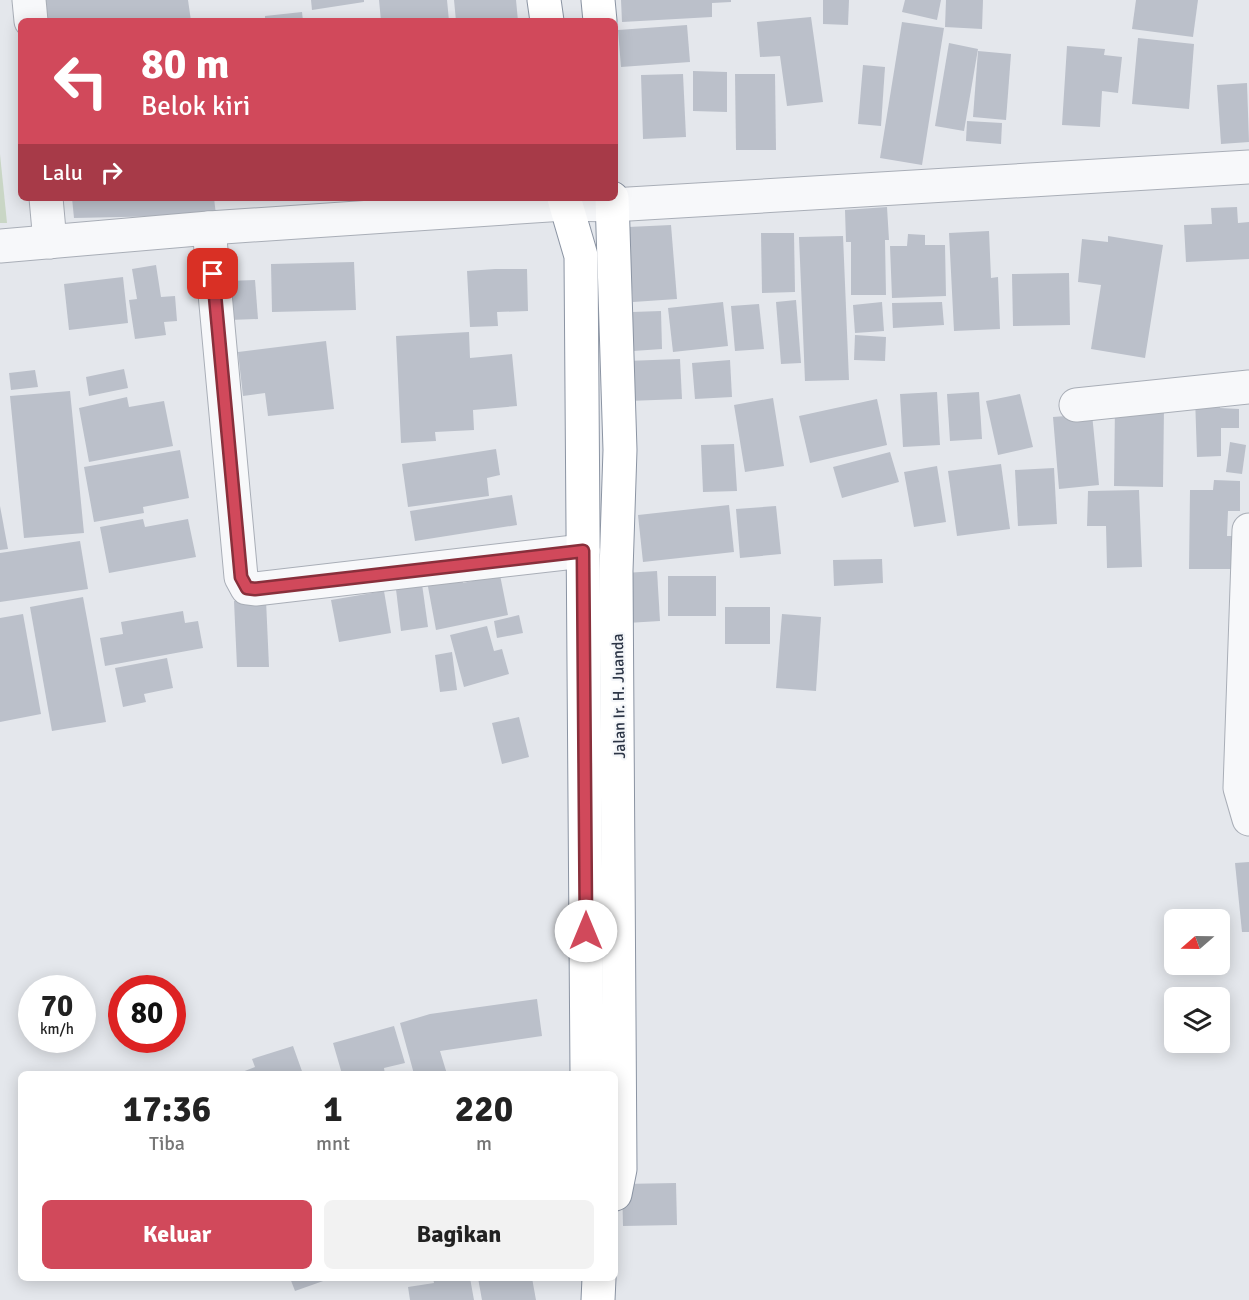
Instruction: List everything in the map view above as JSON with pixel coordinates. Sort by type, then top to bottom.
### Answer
[{"type":"highway","points":[[544,0],[546,18]]},
{"type":"highway","points":[[598,0],[600,18]]},
{"type":"highway","name":"Jalan Ir. H. Juanda","points":[[564,201],[581,256],[587,1071]]},
{"type":"highway","name":"Jalan Ir. H. Juanda","points":[[612,202],[620,450],[616,571],[620,1169],[618,1179]]},
{"type":"highway","points":[[598,1281],[598,1300]]},
{"type":"street","points":[[29,0],[31,18]]},
{"type":"street","points":[[0,246],[564,201],[612,202],[1249,167]]},
{"type":"street","points":[[46,201],[50,242]]},
{"type":"street","points":[[209,228],[241,577],[247,588],[255,589],[583,551]]},
{"type":"street","points":[[1076,405],[1249,387]]},
{"type":"street","points":[[1249,530],[1240,788],[1249,819]]},
{"type":"green space","points":[[0,154],[7,223],[0,223]]},
{"type":"building","points":[[39,0],[188,0],[191,18],[39,18]]},
{"type":"building","points":[[311,0],[364,0],[364,2],[312,10]]},
{"type":"building","points":[[379,0],[447,0],[449,18],[381,18]]},
{"type":"building","points":[[454,0],[516,0],[518,18],[456,18]]},
{"type":"building","points":[[621,0],[731,0],[731,2],[712,3],[712,17],[622,22]]},
{"type":"building","points":[[823,0],[849,0],[848,25],[823,24]]},
{"type":"building","points":[[905,0],[941,0],[937,20],[902,12]]},
{"type":"building","points":[[946,0],[983,0],[982,29],[945,27]]},
{"type":"building","points":[[1136,0],[1198,0],[1193,37],[1132,29]]},
{"type":"building","points":[[302,12],[303,18],[265,18],[265,16]]},
{"type":"building","points":[[811,17],[823,102],[787,106],[780,56],[760,57],[757,22]]},
{"type":"building","points":[[902,22],[944,28],[922,165],[880,158]]},
{"type":"building","points":[[687,25],[690,62],[621,67],[618,30]]},
{"type":"building","points":[[1138,38],[1194,44],[1189,109],[1132,104]]},
{"type":"building","points":[[949,43],[978,49],[964,131],[935,126]]},
{"type":"building","points":[[1067,46],[1105,49],[1104,55],[1122,57],[1118,93],[1102,91],[1100,127],[1062,125]]},
{"type":"building","points":[[978,51],[1011,54],[1006,120],[973,117]]},
{"type":"building","points":[[863,65],[885,67],[881,126],[858,124]]},
{"type":"building","points":[[693,71],[727,72],[727,112],[693,111]]},
{"type":"building","points":[[683,74],[686,137],[643,139],[641,75]]},
{"type":"building","points":[[735,74],[775,74],[776,150],[736,150]]},
{"type":"building","points":[[1247,83],[1249,142],[1221,144],[1217,85]]},
{"type":"building","points":[[967,121],[1002,123],[1001,144],[966,141]]},
{"type":"building","points":[[72,201],[214,201],[216,215],[74,218]]},
{"type":"building","points":[[887,207],[889,240],[885,240],[886,295],[851,295],[851,242],[846,242],[845,210]]},
{"type":"building","points":[[1237,207],[1238,223],[1249,222],[1249,259],[1186,262],[1184,225],[1212,224],[1211,208]]},
{"type":"building","points":[[671,225],[677,299],[633,302],[628,227]]},
{"type":"building","points":[[989,231],[991,278],[998,277],[1000,329],[954,331],[949,233]]},
{"type":"building","points":[[761,233],[794,233],[795,292],[762,293]]},
{"type":"building","points":[[908,234],[925,235],[925,245],[945,245],[946,296],[892,298],[890,246],[907,246]]},
{"type":"building","points":[[843,236],[849,380],[805,381],[799,237]]},
{"type":"building","points":[[1108,236],[1163,245],[1145,358],[1091,349],[1101,285],[1078,282],[1082,239],[1108,242]]},
{"type":"building","points":[[354,262],[356,310],[272,312],[271,264]]},
{"type":"building","points":[[156,265],[161,297],[175,296],[177,321],[164,322],[166,335],[135,339],[129,300],[137,299],[132,269]]},
{"type":"building","points":[[527,269],[528,311],[497,312],[498,326],[470,327],[467,271]]},
{"type":"building","points":[[1069,273],[1070,325],[1013,326],[1012,274]]},
{"type":"building","points":[[123,277],[128,323],[69,330],[64,284]]},
{"type":"building","points":[[255,280],[258,319],[229,320],[227,281]]},
{"type":"building","points":[[796,300],[801,363],[781,364],[776,302]]},
{"type":"building","points":[[723,302],[728,346],[673,352],[668,308]]},
{"type":"building","points":[[882,302],[884,331],[855,333],[853,305]]},
{"type":"building","points":[[942,302],[944,325],[893,328],[892,303]]},
{"type":"building","points":[[759,304],[764,349],[735,351],[731,306]]},
{"type":"building","points":[[661,311],[662,349],[633,351],[632,312]]},
{"type":"building","points":[[469,332],[470,358],[512,354],[517,406],[473,410],[474,430],[435,432],[436,441],[401,443],[396,336]]},
{"type":"building","points":[[855,335],[886,337],[885,361],[854,360]]},
{"type":"building","points":[[326,341],[334,409],[268,416],[265,393],[243,396],[238,352]]},
{"type":"building","points":[[680,359],[682,399],[628,401],[626,361]]},
{"type":"building","points":[[730,360],[732,397],[695,399],[692,363]]},
{"type":"building","points":[[124,369],[128,388],[89,396],[86,377]]},
{"type":"building","points":[[35,370],[38,387],[11,390],[9,373]]},
{"type":"building","points":[[70,391],[84,533],[24,538],[10,396]]},
{"type":"building","points":[[937,392],[940,445],[903,447],[900,394]]},
{"type":"building","points":[[979,392],[982,439],[950,441],[947,394]]},
{"type":"building","points":[[1020,394],[1033,447],[998,455],[986,401]]},
{"type":"building","points":[[127,397],[129,407],[164,401],[173,446],[89,462],[79,408]]},
{"type":"building","points":[[1195,397],[1220,397],[1220,408],[1239,409],[1239,428],[1221,428],[1221,456],[1197,457]]},
{"type":"building","points":[[773,398],[784,466],[745,472],[734,405]]},
{"type":"building","points":[[877,399],[887,445],[810,463],[799,416]]},
{"type":"building","points":[[1115,406],[1164,407],[1163,487],[1114,486]]},
{"type":"building","points":[[1092,414],[1099,485],[1059,489],[1053,417]]},
{"type":"building","points":[[1230,442],[1246,445],[1242,474],[1226,472]]},
{"type":"building","points":[[734,444],[737,491],[703,492],[701,445]]},
{"type":"building","points":[[496,449],[500,475],[487,478],[489,496],[408,507],[402,464]]},
{"type":"building","points":[[180,450],[189,498],[143,507],[144,513],[94,522],[84,467]]},
{"type":"building","points":[[890,452],[899,482],[842,498],[833,467]]},
{"type":"building","points":[[1001,464],[1010,529],[957,536],[948,471]]},
{"type":"building","points":[[937,466],[946,522],[914,527],[904,472]]},
{"type":"building","points":[[1054,468],[1057,524],[1018,526],[1015,470]]},
{"type":"building","points":[[1214,480],[1240,481],[1240,511],[1228,511],[1227,536],[1235,536],[1235,569],[1189,569],[1190,490],[1213,490]]},
{"type":"building","points":[[1139,490],[1142,567],[1107,568],[1106,526],[1087,526],[1088,491]]},
{"type":"building","points":[[512,495],[517,525],[415,541],[410,511]]},
{"type":"building","points":[[729,505],[734,552],[643,562],[638,515]]},
{"type":"building","points":[[0,506],[8,549],[0,550]]},
{"type":"building","points":[[776,506],[781,554],[740,558],[736,509]]},
{"type":"building","points":[[143,519],[145,527],[188,519],[196,557],[109,573],[100,527]]},
{"type":"building","points":[[80,541],[88,589],[0,602],[0,553]]},
{"type":"building","points":[[882,559],[883,583],[834,586],[833,560]]},
{"type":"building","points":[[460,570],[463,583],[500,575],[508,615],[436,630],[426,576]]},
{"type":"building","points":[[657,571],[660,621],[627,623],[624,573]]},
{"type":"building","points":[[668,576],[716,576],[716,616],[668,616]]},
{"type":"building","points":[[421,577],[428,627],[401,631],[395,581]]},
{"type":"building","points":[[384,591],[391,633],[339,642],[331,600]]},
{"type":"building","points":[[83,597],[106,722],[52,731],[30,607]]},
{"type":"building","points":[[266,600],[269,667],[237,667],[234,601]]},
{"type":"building","points":[[725,607],[770,607],[770,644],[725,644]]},
{"type":"building","points":[[183,611],[185,623],[198,621],[203,648],[105,666],[100,638],[123,634],[121,622]]},
{"type":"building","points":[[23,614],[41,714],[0,722],[0,618]]},
{"type":"building","points":[[782,614],[821,617],[816,691],[776,688]]},
{"type":"building","points":[[519,615],[523,633],[497,638],[494,621]]},
{"type":"building","points":[[487,626],[494,651],[502,649],[509,674],[464,687],[450,635]]},
{"type":"building","points":[[452,652],[457,690],[440,692],[435,655]]},
{"type":"building","points":[[167,658],[173,688],[144,694],[146,702],[123,707],[115,668]]},
{"type":"building","points":[[519,717],[529,757],[502,764],[492,723]]},
{"type":"building","points":[[1249,862],[1249,932],[1242,932],[1235,863]]},
{"type":"building","points":[[537,999],[542,1036],[440,1051],[446,1071],[413,1071],[400,1023],[430,1014]]},
{"type":"building","points":[[394,1026],[405,1063],[384,1068],[384,1071],[341,1071],[333,1043]]},
{"type":"building","points":[[293,1046],[302,1071],[245,1071],[255,1067],[252,1059]]},
{"type":"building","points":[[676,1183],[677,1225],[623,1226],[622,1184]]},
{"type":"building","points":[[291,1281],[323,1281],[295,1291]]},
{"type":"building","points":[[434,1281],[471,1281],[474,1300],[410,1300],[408,1287],[434,1283]]},
{"type":"building","points":[[479,1281],[533,1281],[536,1300],[482,1300]]},
{"type":"route","points":[[213,274],[241,577],[242,584],[247,588],[255,589],[583,551],[586,931]]}]
